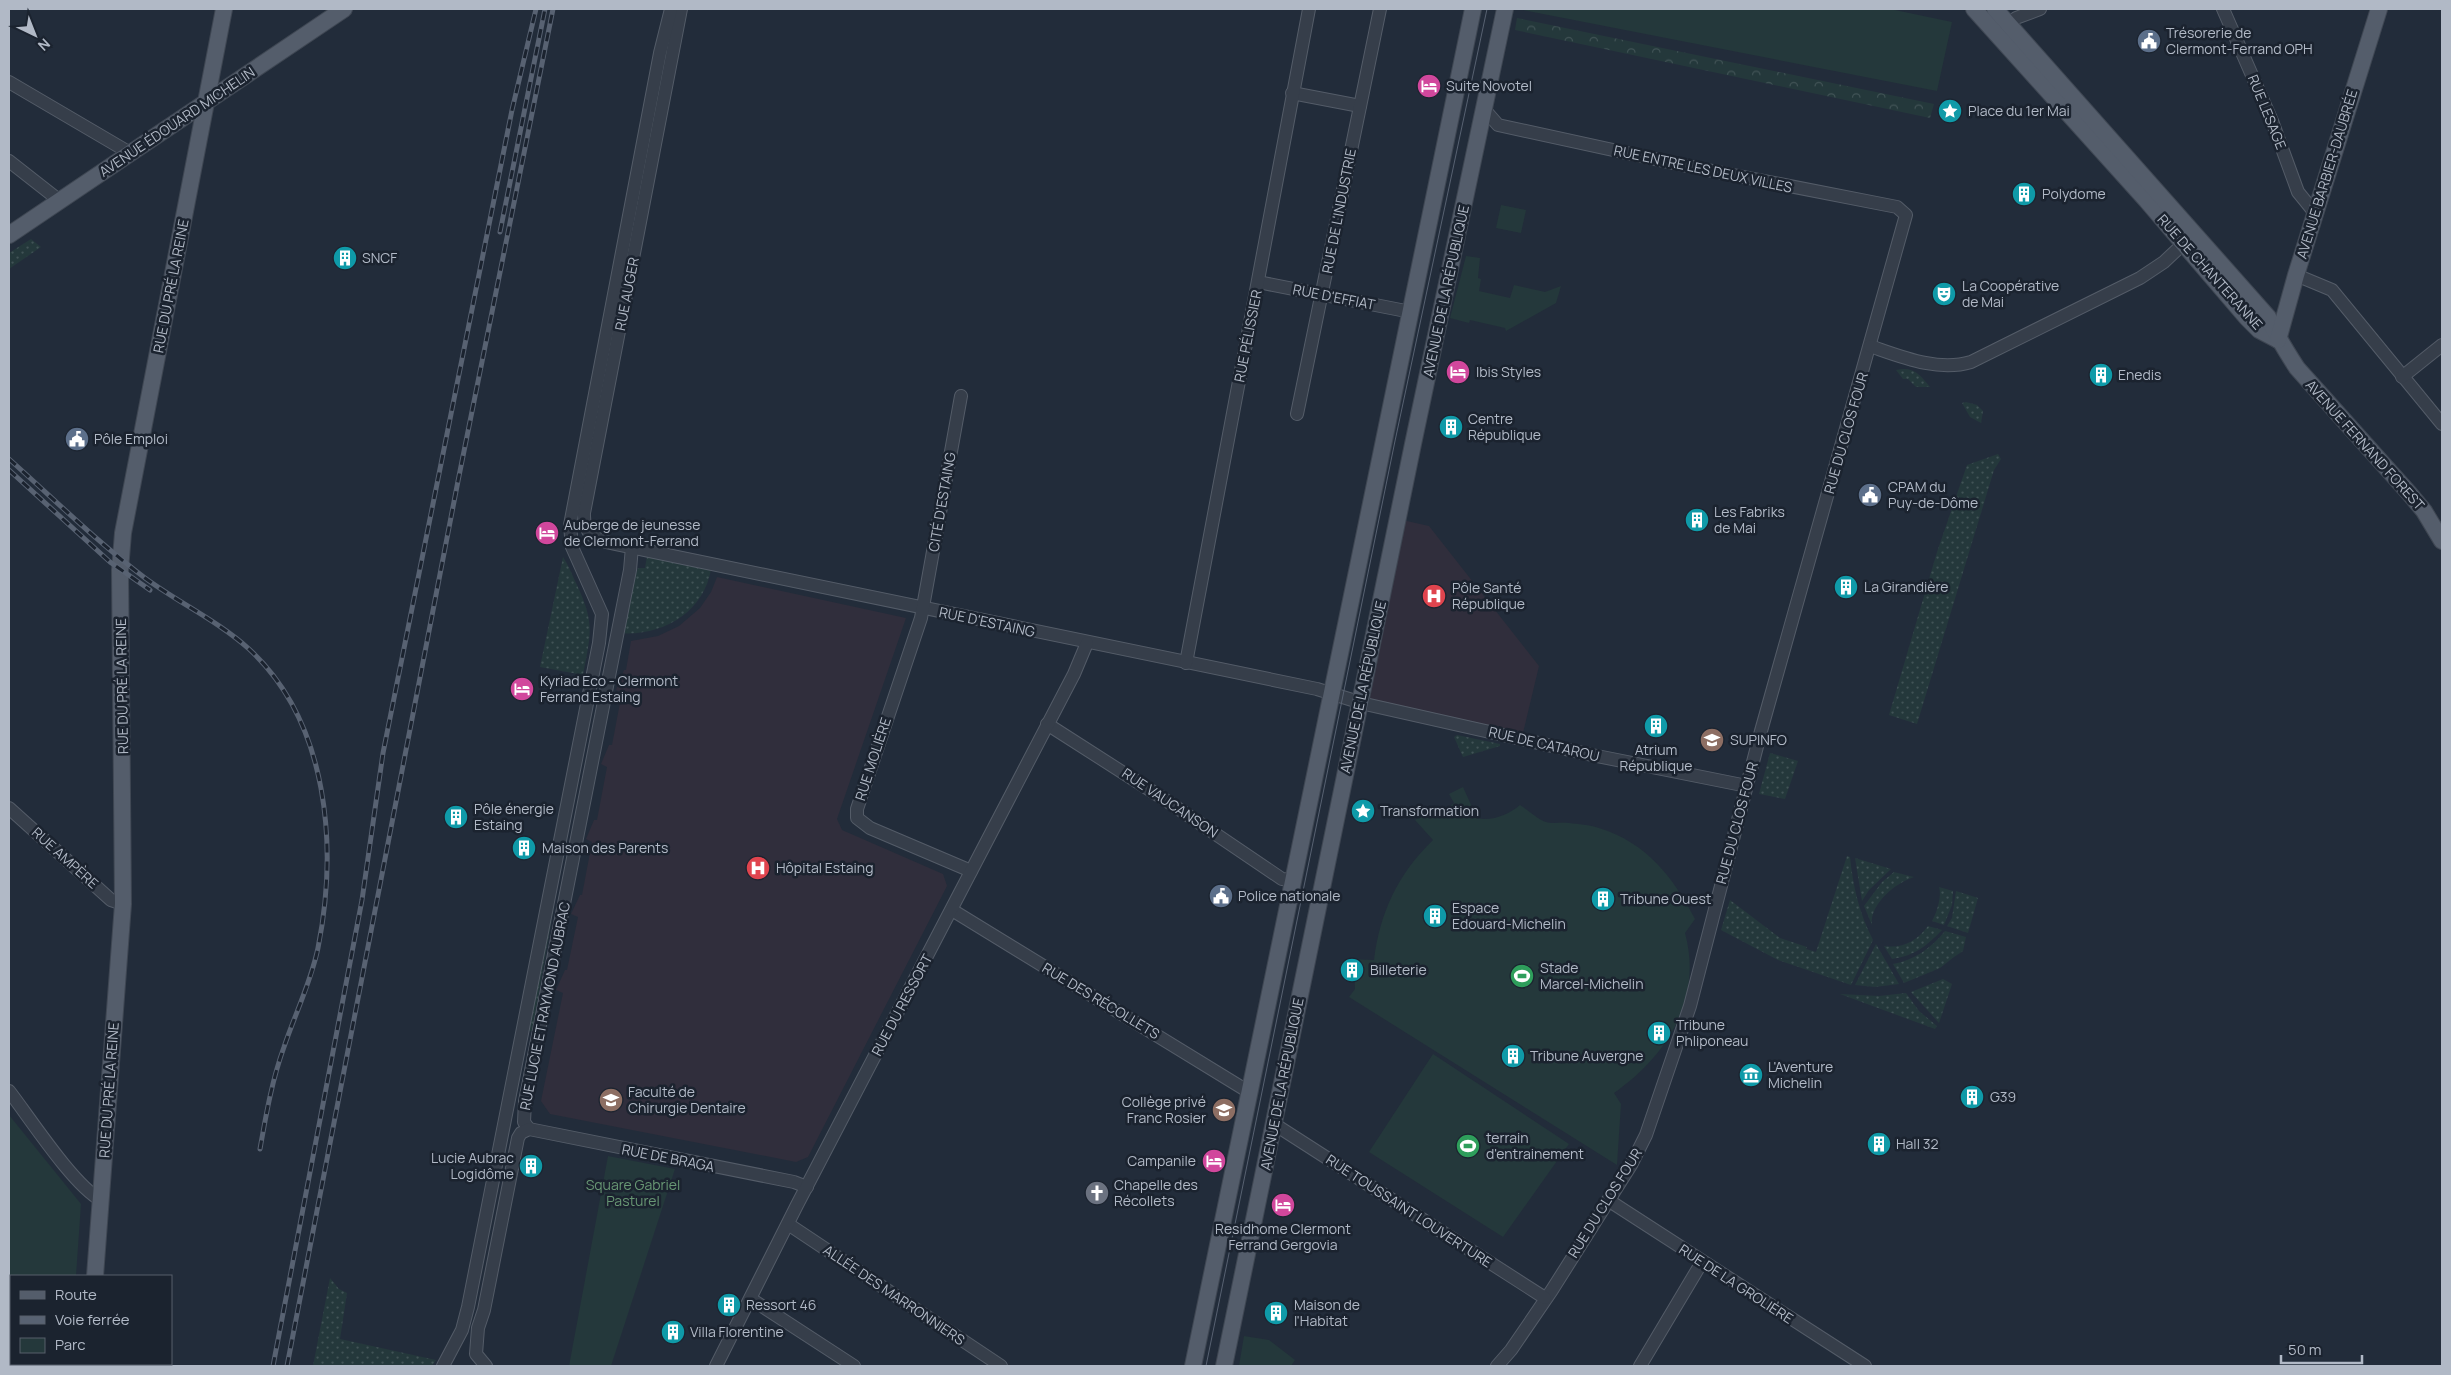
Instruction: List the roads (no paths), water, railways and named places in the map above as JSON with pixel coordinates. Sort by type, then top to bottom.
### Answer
[{"type":"main road","name":"RUE DU PRÉ LA REINE","points":[[95,1275],[123,904],[120,570],[123,533],[224,9]]},
{"type":"main road","name":"AVENUE ÉDOUARD MICHELIN","points":[[9,235],[344,9]]},
{"type":"main road","points":[[1192,1366],[1293,880],[1337,697],[1411,312],[1473,9]]},
{"type":"main road","name":"AVENUE DE LA RÉPUBLIQUE","points":[[1224,1366],[1412,444],[1505,9]]},
{"type":"main road","name":"RUE DE CHANTERANNE","points":[[1974,9],[2003,30],[2185,222],[2268,317],[2282,344]]},
{"type":"main road","name":"RUE DE CHANTERANNE","points":[[1995,9],[2003,30],[2183,244],[2259,330],[2282,344]]},
{"type":"main road","name":"AVENUE BARBIER-DAUBRÉE","points":[[2282,344],[2296,275],[2379,9]]},
{"type":"main road","name":"AVENUE FERNAND FOREST","points":[[2282,344],[2302,359],[2418,488],[2442,523]]},
{"type":"main road","name":"AVENUE FERNAND FOREST","points":[[2282,344],[2297,368],[2424,511],[2442,541]]},
{"type":"street","points":[[443,1366],[455,1348],[462,1330],[603,622],[597,598],[572,547],[570,525],[670,9]]},
{"type":"street","name":"RUE AUGER","points":[[632,547],[598,540],[591,536],[585,528],[584,513],[681,9]]},
{"type":"street","name":"RUE PÉLISSIER","points":[[1186,663],[1308,9]]},
{"type":"street","name":"RUE DE L'INDUSTRIE","points":[[1297,414],[1380,9]]},
{"type":"street","points":[[2003,30],[2016,18],[2040,9]]},
{"type":"street","name":"RUE LESAGE","points":[[2223,9],[2272,121],[2298,192],[2315,213]]},
{"type":"street","points":[[9,82],[130,153]]},
{"type":"street","points":[[1292,93],[1360,106]]},
{"type":"street","points":[[1479,137],[1498,125],[1484,110]]},
{"type":"street","name":"RUE ENTRE LES DEUX VILLES","points":[[1498,125],[1682,165],[1897,207],[1906,215]]},
{"type":"street","points":[[9,162],[60,200]]},
{"type":"street","name":"RUE DU CLOS FOUR","points":[[1497,1366],[1511,1350],[1631,1165],[1646,1135],[1687,1015],[1747,786],[1906,215]]},
{"type":"street","points":[[1870,346],[1926,364],[1956,366],[1971,362],[2140,278],[2164,262],[2183,244],[2185,222]]},
{"type":"street","points":[[2183,244],[2195,245],[2208,250]]},
{"type":"street","points":[[2296,275],[2332,290],[2442,424]]},
{"type":"street","name":"RUE D'EFFIAT","points":[[1258,282],[1411,312]]},
{"type":"street","points":[[2402,377],[2442,345]]},
{"type":"street","name":"CITÉ D'ESTAING","points":[[922,608],[961,396]]},
{"type":"street","name":"RUE D'ESTAING","points":[[632,547],[1317,690],[1337,697]]},
{"type":"street","name":"RUE LUCIE ET RAYMOND AUBRAC","points":[[486,1366],[480,1361],[475,1348],[518,1138],[521,1133],[529,1129],[524,1122],[525,1101],[630,570],[632,547]]},
{"type":"street","name":"RUE MOLIÈRE","points":[[922,608],[921,618],[856,810],[857,818],[870,828],[972,871]]},
{"type":"street","name":"RUE DU RESSORT","points":[[716,1366],[807,1186],[1074,674],[1087,643]]},
{"type":"street","name":"RUE DE CATAROU","points":[[1337,697],[1592,755],[1747,786]]},
{"type":"street","name":"RUE VAUCANSON","points":[[1047,724],[1161,796],[1282,879],[1293,880]]},
{"type":"street","name":"RUE AMPÈRE","points":[[9,808],[111,900],[123,904]]},
{"type":"street","name":"RUE DES RÉCOLLETS","points":[[952,910],[1249,1092]]},
{"type":"street","points":[[9,1090],[74,1178],[91,1195],[101,1200]]},
{"type":"street","name":"RUE TOUSSAINT LOUVERTURE","points":[[1274,1124],[1545,1298]]},
{"type":"street","name":"RUE DE BRAGA","points":[[529,1129],[807,1186]]},
{"type":"street","name":"RUE DE LA GROLIÈRE","points":[[1608,1200],[1865,1366]]},
{"type":"street","name":"ALLÉE DES MARRONNIERS","points":[[788,1224],[1000,1366]]},
{"type":"street","points":[[1640,1366],[1702,1262]]},
{"type":"street","points":[[751,1299],[854,1366]]},
{"type":"tram line","points":[[1206,1366],[1395,441],[1487,9]]},
{"type":"railway","points":[[273,1366],[362,900],[383,753],[512,110],[536,9]]},
{"type":"railway","points":[[500,232],[545,9]]},
{"type":"railway","points":[[287,1366],[458,481],[553,9]]},
{"type":"railway","points":[[9,459],[127,564],[249,649],[276,679],[296,713],[311,749],[321,788],[326,829],[327,869],[324,909],[315,961],[276,1072],[260,1149]]},
{"type":"railway","points":[[9,470],[110,562],[150,590]]},
{"type":"place","name":"Trésorerie de Clermont-Ferrand OPH","points":[[2149,41]]},
{"type":"place","name":"Suite Novotel","points":[[1429,86]]},
{"type":"place","name":"Place du 1er Mai","points":[[1950,111]]},
{"type":"place","name":"Polydome","points":[[2024,194]]},
{"type":"place","name":"SNCF","points":[[345,258]]},
{"type":"place","name":"La Coopérative de Mai","points":[[1944,294]]},
{"type":"place","name":"Ibis Styles","points":[[1458,372]]},
{"type":"place","name":"Enedis","points":[[2101,375]]},
{"type":"place","name":"Centre République","points":[[1451,427]]},
{"type":"place","name":"Pôle Emploi","points":[[77,439]]},
{"type":"place","name":"CPAM du Puy-de-Dôme","points":[[1870,495]]},
{"type":"place","name":"Les Fabriks de Mai","points":[[1697,520]]},
{"type":"place","name":"Auberge de jeunesse de Clermont-Ferrand","points":[[547,533]]},
{"type":"place","name":"La Girandière","points":[[1846,587]]},
{"type":"place","name":"Pôle Santé République","points":[[1434,596]]},
{"type":"place","name":"Kyriad Eco - Clermont Ferrand Estaing","points":[[522,689]]},
{"type":"place","name":"Atrium République","points":[[1656,726]]},
{"type":"place","name":"SUPINFO","points":[[1712,740]]},
{"type":"place","name":"Transformation","points":[[1363,811]]},
{"type":"place","name":"Pôle énergie Estaing","points":[[456,817]]},
{"type":"place","name":"Maison des Parents","points":[[524,848]]},
{"type":"place","name":"Hôpital Estaing","points":[[758,868]]},
{"type":"place","name":"Police nationale","points":[[1221,896]]},
{"type":"place","name":"Tribune Ouest","points":[[1603,899]]},
{"type":"place","name":"Espace Edouard-Michelin","points":[[1435,916]]},
{"type":"place","name":"Billeterie","points":[[1352,970]]},
{"type":"place","name":"Stade Marcel-Michelin","points":[[1522,976]]},
{"type":"place","name":"Tribune Phliponeau","points":[[1659,1033]]},
{"type":"place","name":"Tribune Auvergne","points":[[1513,1056]]},
{"type":"place","name":"L'Aventure Michelin","points":[[1751,1075]]},
{"type":"place","name":"G39","points":[[1972,1097]]},
{"type":"place","name":"Faculté de Chirurgie Dentaire","points":[[611,1100]]},
{"type":"place","name":"Collège privé Franc Rosier","points":[[1224,1110]]},
{"type":"place","name":"Hall 32","points":[[1879,1144]]},
{"type":"place","name":"terrain d'entrainement","points":[[1468,1146]]},
{"type":"place","name":"Campanile","points":[[1214,1161]]},
{"type":"place","name":"Lucie Aubrac Logidôme","points":[[531,1166]]},
{"type":"place","name":"Chapelle des Récollets","points":[[1097,1193]]},
{"type":"place","name":"Residhome Clermont Ferrand Gergovia","points":[[1283,1205]]},
{"type":"place","name":"Ressort 46","points":[[729,1305]]},
{"type":"place","name":"Maison de l'Habitat","points":[[1276,1313]]},
{"type":"place","name":"Villa Florentine","points":[[673,1332]]},
{"type":"park label","name":"Square Gabriel Pasturel","points":[[633,1194]]}]
